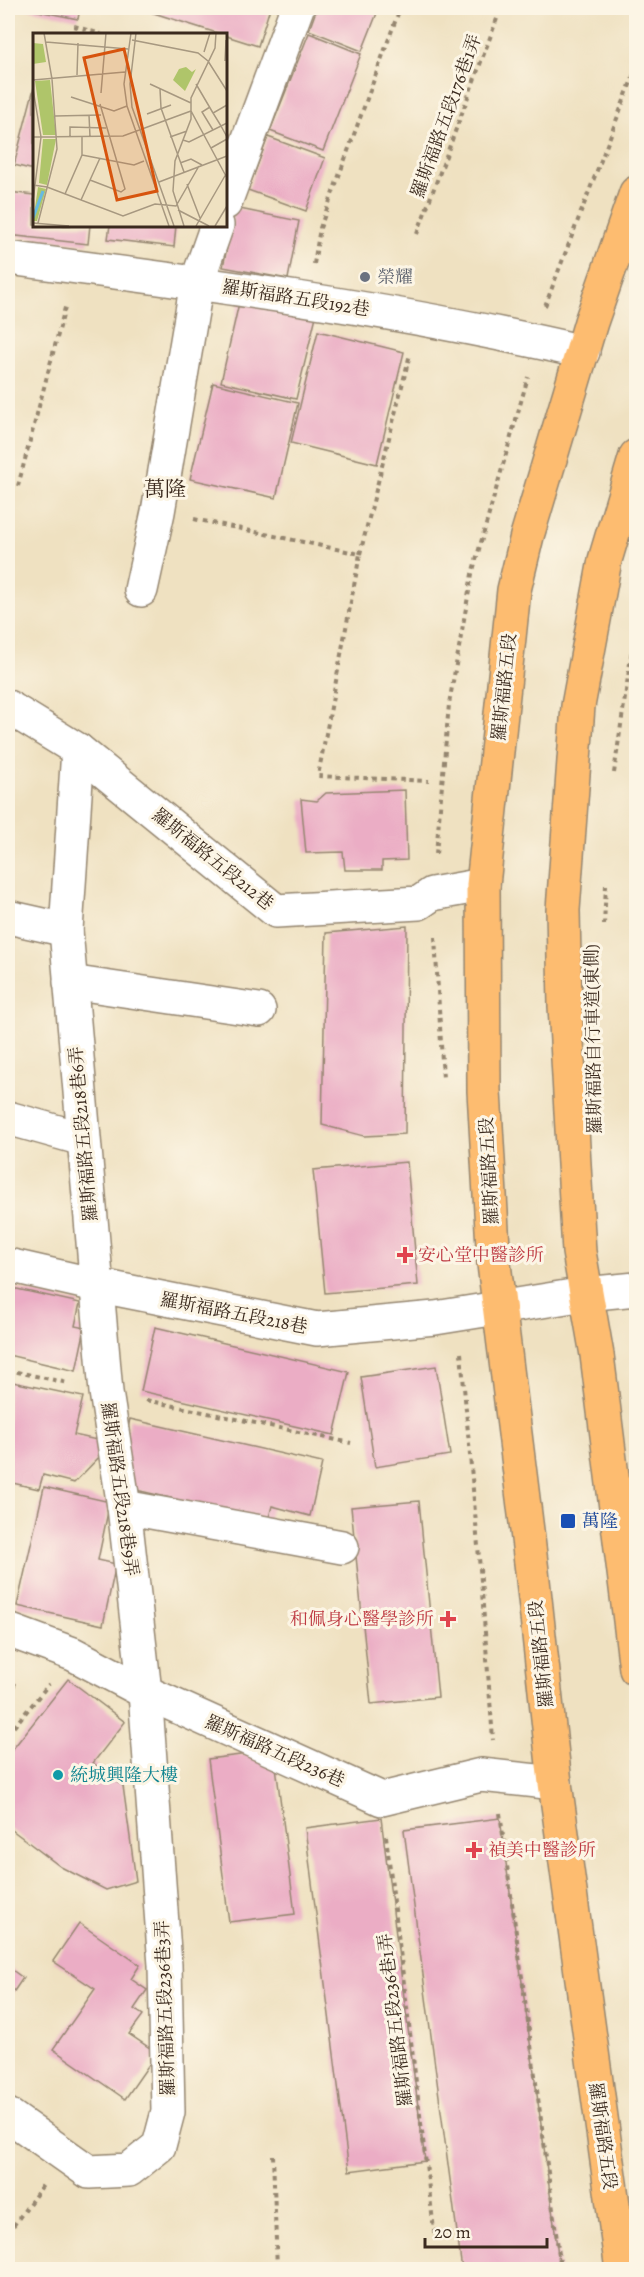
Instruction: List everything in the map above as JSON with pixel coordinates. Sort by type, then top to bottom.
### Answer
[{"type":"main road","name":"羅斯福路五段","points":[[622,2270],[555,1783],[532,1571],[494,1264],[484,1091],[483,885],[514,590],[527,536],[591,322],[636,193]]},
{"type":"main road","points":[[636,456],[605,560],[578,706],[563,910],[579,1252],[597,1355],[636,1669]]},
{"type":"street","points":[[226,200],[297,8]]},
{"type":"street","points":[[141,590],[158,512],[196,282],[217,226]]},
{"type":"street","name":"羅斯福路五段192巷","points":[[8,258],[196,282],[419,318],[583,352]]},
{"type":"street","name":"羅斯福路五段212巷","points":[[8,707],[78,750],[276,911],[419,903],[432,894],[483,885]]},
{"type":"street","name":"羅斯福路五段218巷6弄","points":[[78,750],[66,930],[96,1285]]},
{"type":"street","points":[[8,917],[66,930]]},
{"type":"street","points":[[70,982],[259,1010]]},
{"type":"street","points":[[8,1118],[83,1139]]},
{"type":"street","name":"羅斯福路五段218巷","points":[[8,1265],[317,1329],[435,1318],[585,1294],[636,1289]]},
{"type":"street","name":"羅斯福路五段218巷9弄","points":[[96,1285],[106,1392],[124,1507],[145,1692]]},
{"type":"street","points":[[124,1507],[342,1546]]},
{"type":"street","name":"羅斯福路五段236巷","points":[[8,1630],[73,1654],[145,1692],[382,1799]]},
{"type":"street","name":"羅斯福路五段236巷3弄","points":[[8,2115],[89,2172],[129,2170],[159,2146],[168,2112],[165,1965],[145,1692]]},
{"type":"street","points":[[382,1799],[481,1775],[555,1783]]},
{"type":"path","points":[[318,237],[400,8]]},
{"type":"path","name":"羅斯福路五段176巷1弄","points":[[417,234],[501,8]]},
{"type":"path","points":[[74,26],[98,33]]},
{"type":"path","points":[[18,486],[76,267]]},
{"type":"path","points":[[419,318],[360,554],[318,776],[429,781]]},
{"type":"path","points":[[158,512],[360,554]]},
{"type":"path","points":[[612,782],[636,622]]},
{"type":"path","name":"羅斯福路自行車道(東側)","points":[[604,930],[606,884]]},
{"type":"path","points":[[8,1370],[351,1443]]},
{"type":"path","points":[[8,1734],[73,1654]]},
{"type":"path","name":"羅斯福路五段236巷1弄","points":[[382,1799],[435,2238]]},
{"type":"path","points":[[273,2155],[277,2270]]},
{"type":"path","points":[[8,2233],[66,2156]]},
{"type":"building","points":[[28,8],[80,8],[78,19]]},
{"type":"building","points":[[138,8],[270,8],[258,46],[226,36],[226,33],[217,33]]},
{"type":"building","points":[[317,8],[379,8],[362,51],[309,30]]},
{"type":"building","points":[[309,33],[361,54],[323,151],[270,131]]},
{"type":"building","points":[[33,92],[33,170],[14,165]]},
{"type":"building","points":[[268,137],[325,158],[306,211],[248,190]]},
{"type":"building","points":[[8,192],[33,195],[33,226],[90,226],[88,244],[8,235]]},
{"type":"building","points":[[235,208],[299,221],[288,279],[223,267]]},
{"type":"building","points":[[110,226],[176,226],[174,247],[108,239]]},
{"type":"building","points":[[241,294],[317,312],[296,399],[221,382]]},
{"type":"building","points":[[318,331],[404,352],[377,464],[291,443]]},
{"type":"building","points":[[213,383],[298,403],[276,498],[190,479]]},
{"type":"building","points":[[405,790],[407,860],[382,861],[382,870],[345,870],[343,852],[306,853],[301,799],[317,801],[326,793]]},
{"type":"building","points":[[407,926],[405,1134],[364,1136],[322,1125],[326,933]]},
{"type":"building","points":[[407,1162],[418,1285],[325,1293],[313,1170]]},
{"type":"building","points":[[8,1287],[80,1303],[75,1326],[85,1328],[76,1371],[8,1355]]},
{"type":"building","points":[[155,1327],[349,1372],[334,1435],[141,1391]]},
{"type":"building","points":[[436,1366],[450,1455],[375,1467],[361,1377]]},
{"type":"building","points":[[8,1381],[83,1397],[74,1435],[106,1442],[103,1453],[74,1483],[43,1475],[39,1489],[8,1482]]},
{"type":"building","points":[[130,1419],[322,1463],[310,1516],[272,1506],[268,1521],[115,1485]]},
{"type":"building","points":[[44,1487],[110,1502],[98,1560],[116,1564],[103,1625],[17,1606]]},
{"type":"building","points":[[419,1501],[438,1697],[371,1704],[351,1507]]},
{"type":"building","points":[[8,1678],[16,1684],[8,1697]]},
{"type":"building","name":"統城興隆大樓","points":[[68,1679],[125,1722],[93,1763],[123,1786],[136,1881],[106,1890],[61,1867],[8,1827],[8,1755]]},
{"type":"building","points":[[274,1751],[295,1914],[229,1922],[208,1759]]},
{"type":"building","points":[[381,1818],[425,2161],[349,2171],[305,1828]]},
{"type":"building","points":[[500,1818],[560,2270],[462,2270],[404,1830]]},
{"type":"building","points":[[79,1923],[140,1965],[131,1979],[147,1990],[134,2009],[143,2015],[129,2034],[157,2053],[125,2099],[53,2049],[95,1989],[53,1961]]},
{"type":"building","points":[[8,1967],[23,1978],[8,2000]]},
{"type":"place","name":"榮耀","points":[[365,277]]},
{"type":"place","name":"安心堂中醫診所","points":[[405,1255]]},
{"type":"place","name":"萬隆","points":[[568,1521]]},
{"type":"place","name":"和佩身心醫學診所","points":[[448,1619]]},
{"type":"place","name":"統城興隆大樓","points":[[58,1775]]},
{"type":"place","name":"禎美中醫診所","points":[[474,1850]]},
{"type":"district","name":"萬隆","points":[[165,489]]}]
